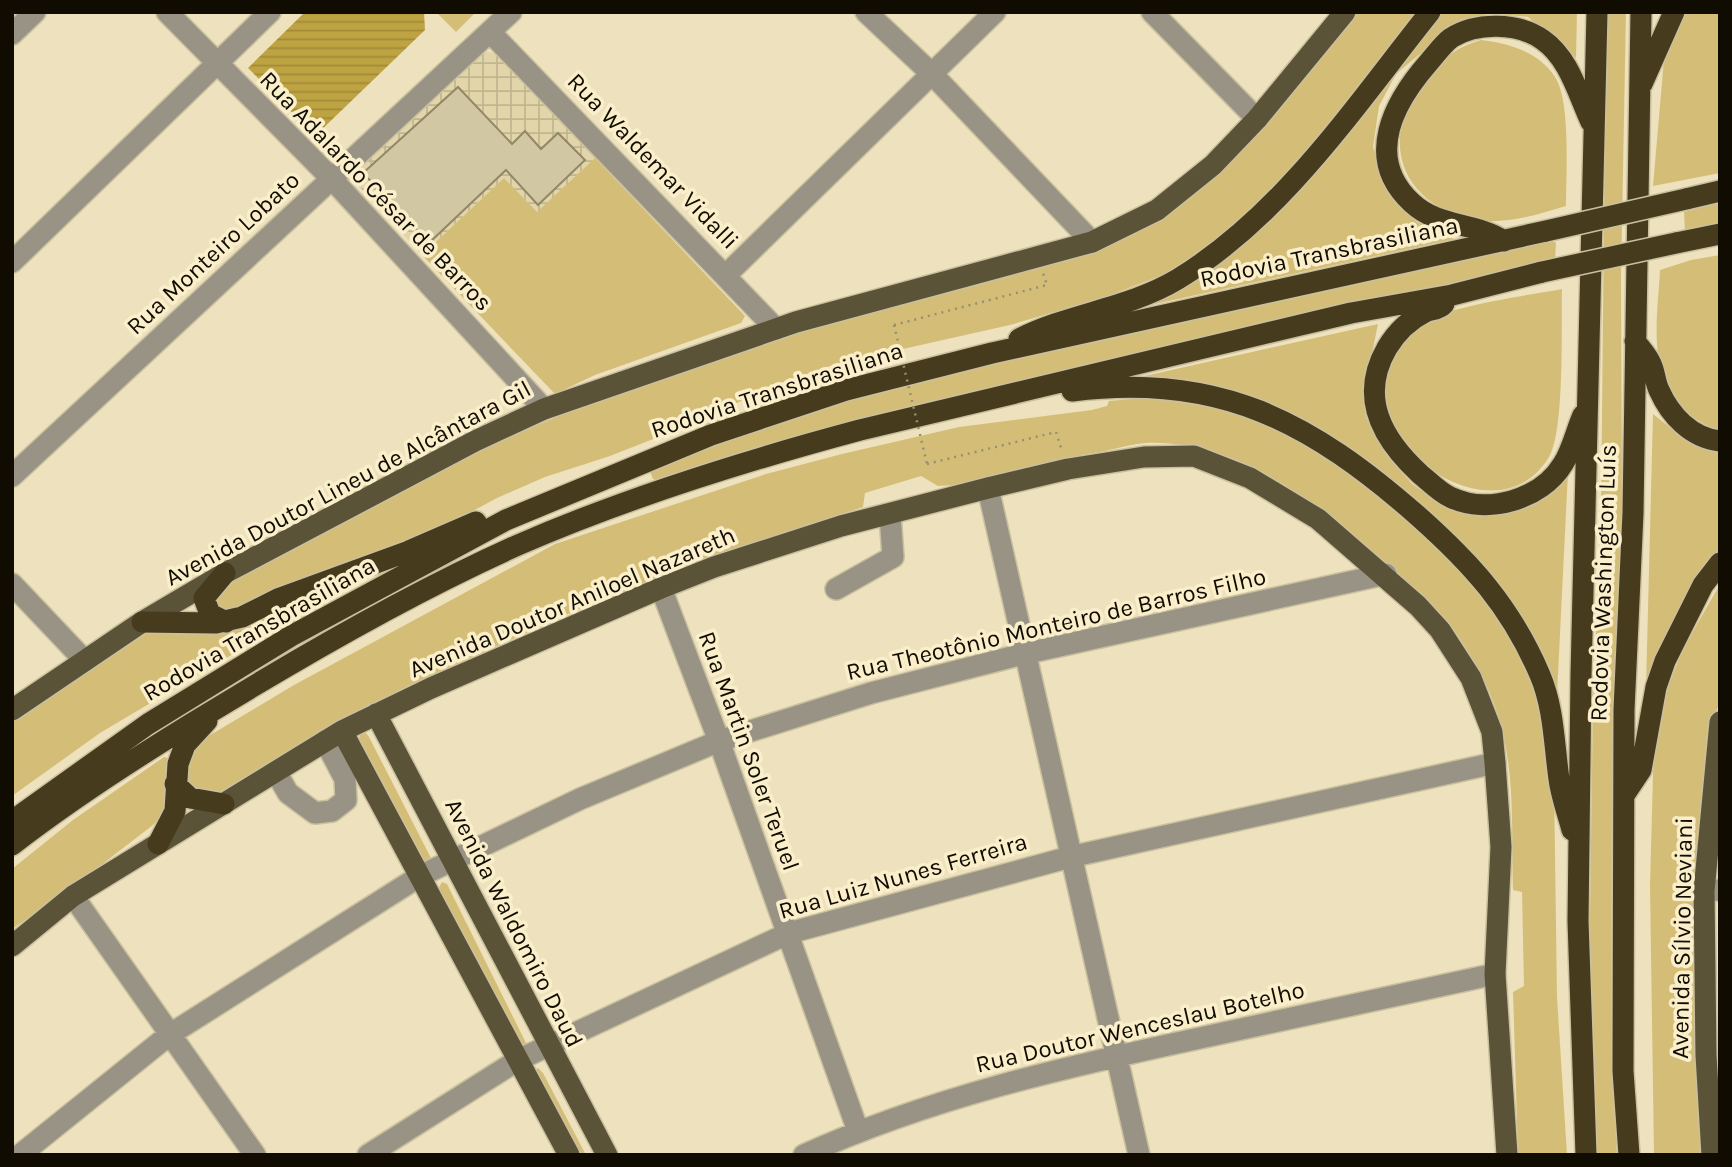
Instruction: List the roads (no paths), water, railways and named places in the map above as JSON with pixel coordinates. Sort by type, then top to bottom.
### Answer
[{"type":"highway","points":[[992,353],[1047,325],[1122,306],[1176,280],[1219,251],[1251,224],[1313,158],[1430,12]]},
{"type":"highway","name":"Rodovia Washington Luís","points":[[1586,1155],[1578,994],[1597,12]]},
{"type":"highway","name":"Rodovia Washington Luís","points":[[1629,1155],[1623,1071],[1624,710],[1633,513],[1642,12]]},
{"type":"highway","points":[[1639,89],[1674,12]]},
{"type":"highway","points":[[1504,241],[1491,232],[1436,220],[1411,202],[1395,180],[1387,155],[1387,133],[1395,108],[1410,83],[1450,39],[1471,29],[1496,26],[1521,29],[1543,40],[1564,63],[1594,129]]},
{"type":"highway","name":"Rodovia Transbrasiliana","points":[[12,821],[148,724],[280,643],[506,520],[711,435],[846,390],[992,353],[1720,191]]},
{"type":"highway","name":"Rodovia Transbrasiliana","points":[[12,845],[150,748],[385,612],[516,546],[612,507],[790,448],[1351,313],[1452,295],[1542,272],[1719,235]]},
{"type":"highway","points":[[1452,295],[1441,308],[1426,311],[1402,327],[1386,349],[1376,377],[1375,407],[1383,432],[1397,452],[1427,480],[1450,497],[1475,504],[1501,504],[1525,497],[1546,483],[1563,465],[1589,400]]},
{"type":"highway","points":[[1635,341],[1651,362],[1657,388],[1671,413],[1687,428],[1711,440],[1720,441]]},
{"type":"highway","points":[[1021,392],[1048,395],[1094,388],[1152,387],[1206,394],[1258,410],[1301,428],[1352,461],[1461,554],[1493,590],[1520,634],[1541,677],[1553,724],[1559,782],[1580,856]]},
{"type":"highway","points":[[142,622],[226,622],[479,520],[506,520]]},
{"type":"highway","points":[[1625,793],[1641,770],[1656,687],[1665,661],[1693,604],[1720,562]]},
{"type":"highway","points":[[225,573],[204,598],[210,614],[226,622]]},
{"type":"highway","points":[[158,844],[175,811],[178,764],[186,745],[201,730],[214,710]]},
{"type":"highway","points":[[175,784],[190,798],[224,804]]},
{"type":"main road","name":"Avenida Doutor Lineu de Alcântara Gil","points":[[12,710],[142,622],[225,573],[475,441],[544,409],[776,328],[983,269],[1092,242],[1157,209],[1213,165],[1257,119],[1345,12]]},
{"type":"main road","name":"Avenida Doutor Aniloel Nazareth","points":[[12,946],[73,896],[333,736],[714,567],[841,526],[1068,469],[1144,457],[1194,456],[1250,478],[1318,519],[1386,574],[1440,630],[1471,678],[1492,732],[1495,763],[1501,847],[1495,974],[1507,1155]]},
{"type":"main road","name":"Avenida Waldomiro Daud","points":[[376,715],[607,1155]]},
{"type":"main road","name":"Avenida Sílvio Neviani","points":[[1712,1155],[1712,890],[1719,725]]},
{"type":"main road","points":[[333,736],[420,876],[569,1155]]},
{"type":"street","points":[[12,34],[35,12]]},
{"type":"street","name":"Rua Adalardo César de Barros","points":[[167,12],[332,179],[544,409]]},
{"type":"street","points":[[12,262],[270,12]]},
{"type":"street","name":"Rua Monteiro Lobato","points":[[12,475],[511,12]]},
{"type":"street","points":[[866,12],[933,75],[1092,242]]},
{"type":"street","points":[[726,275],[995,12]]},
{"type":"street","points":[[1152,12],[1257,119]]},
{"type":"street","name":"Rua Waldemar Vidalli","points":[[490,32],[776,328]]},
{"type":"street","points":[[988,488],[1023,654],[1119,1056],[1139,1155]]},
{"type":"street","points":[[836,589],[893,557],[890,514]]},
{"type":"street","name":"Rua Theotônio Monteiro de Barros Filho","points":[[20,1155],[169,1035],[420,876],[580,799],[719,741],[871,693],[1023,654],[1386,574]]},
{"type":"street","points":[[12,584],[85,661]]},
{"type":"street","name":"Rua Martin Soler Teruel","points":[[661,589],[789,933],[858,1130]]},
{"type":"street","points":[[276,772],[299,803],[315,813],[332,811],[346,800],[345,779],[333,736]]},
{"type":"street","name":"Rua Luiz Nunes Ferreira","points":[[368,1155],[547,1044],[789,933],[1070,857],[1495,763]]},
{"type":"street","points":[[73,896],[255,1155]]},
{"type":"street","name":"Rua Doutor Wenceslau Botelho","points":[[804,1155],[858,1130],[985,1090],[1119,1056],[1495,974]]}]
